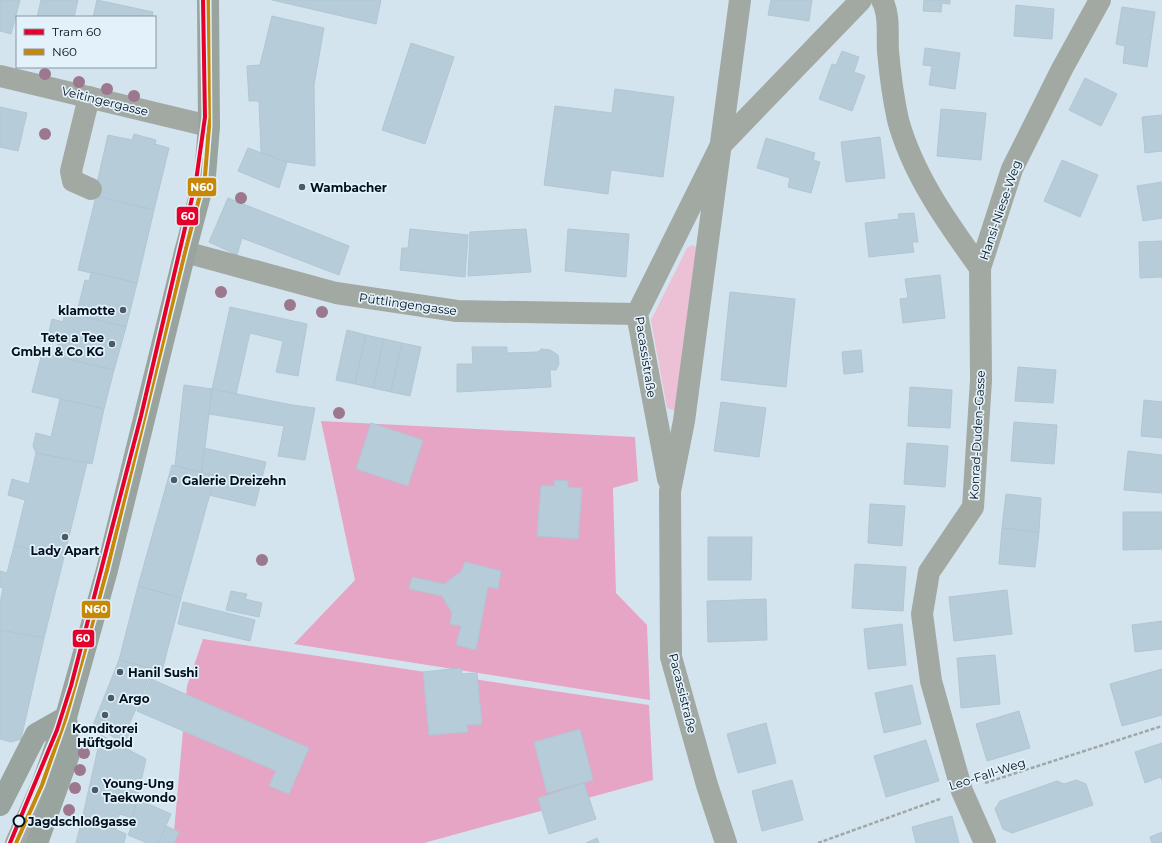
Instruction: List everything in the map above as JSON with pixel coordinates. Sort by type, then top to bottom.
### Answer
[{"type":"main road","points":[[37,843],[69,754],[66,717],[107,570],[205,176],[209,126],[208,0]]},
{"type":"main road","points":[[0,804],[6,780],[36,734],[66,717]]},
{"type":"street","name":"Pacassistraße","points":[[670,491],[684,421],[740,0]]},
{"type":"street","points":[[721,145],[861,0]]},
{"type":"street","name":"Hansi-Niese-Weg","points":[[882,0],[886,8],[888,50],[898,120],[912,160],[935,202],[980,268]]},
{"type":"street","name":"Hansi-Niese-Weg","points":[[980,268],[1012,169],[1062,69],[1100,0]]},
{"type":"street","name":"Veitingergasse","points":[[0,76],[209,126]]},
{"type":"street","points":[[89,97],[71,171],[73,181],[92,189]]},
{"type":"street","name":"Pacassistraße","points":[[721,145],[637,314],[670,491],[671,657],[707,785],[726,843]]},
{"type":"street","name":"Püttlingengasse","points":[[185,252],[336,293],[457,311],[637,314]]},
{"type":"street","name":"Konrad-Duden-Gasse","points":[[980,268],[981,380],[973,506],[928,572],[922,614],[932,681],[962,791],[985,843]]},
{"type":"street","points":[[16,843],[42,785],[66,717]]},
{"type":"path","name":"Leo-Fall-Weg","points":[[818,843],[962,791],[1162,726]]},
{"type":"shaded area","points":[[693,245],[700,249],[677,411],[667,408],[651,320],[687,248]]},
{"type":"shaded area","points":[[321,421],[635,437],[638,481],[613,488],[616,593],[647,625],[650,700],[294,644],[355,580]]},
{"type":"shaded area","points":[[203,639],[649,705],[653,780],[424,843],[173,843],[187,686]]},
{"type":"building","points":[[0,0],[20,0],[11,34],[0,31]]},
{"type":"building","points":[[41,0],[78,0],[74,16],[37,16]]},
{"type":"building","points":[[97,0],[153,12],[152,16],[93,16]]},
{"type":"building","points":[[272,0],[381,0],[376,24]]},
{"type":"building","points":[[771,0],[812,0],[809,21],[768,15]]},
{"type":"building","points":[[924,0],[950,0],[950,4],[942,3],[941,12],[923,11]]},
{"type":"building","points":[[1016,5],[1054,9],[1052,39],[1014,36]]},
{"type":"building","points":[[1122,7],[1155,12],[1147,67],[1123,63],[1125,46],[1116,44]]},
{"type":"building","points":[[272,16],[324,28],[314,85],[315,166],[287,162],[262,153],[261,151],[259,101],[249,101],[247,66],[260,65]]},
{"type":"building","points":[[411,43],[454,57],[425,144],[382,130]]},
{"type":"building","points":[[925,48],[960,53],[955,89],[929,85],[932,66],[923,65]]},
{"type":"building","points":[[842,51],[859,57],[854,72],[865,76],[852,111],[819,99],[832,64],[836,65]]},
{"type":"building","points":[[1085,78],[1117,94],[1101,126],[1069,110]]},
{"type":"building","points":[[615,89],[674,97],[663,177],[611,170],[608,194],[544,185],[555,106],[612,113]]},
{"type":"building","points":[[0,107],[27,113],[18,151],[0,147]]},
{"type":"building","points":[[941,109],[986,113],[981,160],[937,156]]},
{"type":"building","points":[[1162,115],[1162,151],[1145,153],[1142,117]]},
{"type":"building","points":[[134,134],[156,140],[155,144],[169,148],[154,210],[94,196],[108,135],[132,140]]},
{"type":"building","points":[[880,137],[885,178],[846,182],[841,142]]},
{"type":"building","points":[[766,138],[815,153],[813,160],[820,162],[811,193],[788,187],[790,178],[757,168]]},
{"type":"building","points":[[248,148],[287,162],[279,188],[238,171]]},
{"type":"building","points":[[1062,160],[1098,175],[1080,217],[1044,201]]},
{"type":"building","points":[[1162,182],[1162,218],[1143,221],[1137,186]]},
{"type":"building","points":[[96,196],[154,210],[137,283],[78,270]]},
{"type":"building","points":[[228,198],[349,246],[339,275],[242,238],[237,255],[209,242]]},
{"type":"building","points":[[914,213],[918,242],[912,242],[914,252],[869,257],[865,223],[899,219],[898,214]]},
{"type":"building","points":[[410,229],[468,235],[465,277],[400,270],[402,248],[408,248]]},
{"type":"building","points":[[526,229],[531,272],[468,276],[470,232]]},
{"type":"building","points":[[568,229],[629,234],[626,277],[565,271]]},
{"type":"building","points":[[1162,241],[1162,277],[1140,278],[1139,242]]},
{"type":"building","points":[[91,272],[137,283],[126,327],[81,316],[83,309],[78,308],[85,280],[89,281]]},
{"type":"building","points":[[940,275],[945,318],[903,323],[900,299],[908,298],[905,279]]},
{"type":"building","points":[[730,292],[795,299],[786,387],[721,380]]},
{"type":"building","points":[[230,307],[307,324],[298,376],[276,372],[283,341],[250,333],[236,394],[212,389]]},
{"type":"building","points":[[65,312],[126,327],[114,370],[55,356],[58,343],[47,340],[52,319],[63,322]]},
{"type":"building","points":[[347,330],[366,335],[355,384],[336,380]]},
{"type":"building","points":[[366,335],[384,339],[373,388],[355,384]]},
{"type":"building","points":[[384,339],[402,343],[391,392],[373,388]]},
{"type":"building","points":[[402,343],[421,347],[410,396],[391,392]]},
{"type":"building","points":[[472,347],[507,347],[507,353],[538,352],[541,349],[550,350],[558,355],[559,364],[556,370],[550,370],[551,387],[457,392],[457,364],[473,364]]},
{"type":"building","points":[[861,350],[863,372],[844,374],[842,352]]},
{"type":"building","points":[[42,353],[114,370],[104,409],[32,392]]},
{"type":"building","points":[[1018,367],[1056,370],[1053,403],[1015,401]]},
{"type":"building","points":[[184,385],[212,389],[202,472],[175,466]]},
{"type":"building","points":[[910,387],[952,390],[950,428],[908,426]]},
{"type":"building","points":[[212,389],[292,405],[315,408],[305,460],[278,456],[284,426],[209,414]]},
{"type":"building","points":[[60,399],[104,409],[92,464],[36,453],[33,446],[36,433],[51,437]]},
{"type":"building","points":[[1144,400],[1162,402],[1162,438],[1141,436]]},
{"type":"building","points":[[721,402],[766,408],[759,457],[714,451]]},
{"type":"building","points":[[1014,422],[1057,425],[1054,464],[1011,461]]},
{"type":"building","points":[[371,423],[423,440],[408,486],[356,469]]},
{"type":"building","points":[[907,443],[948,446],[945,487],[904,484]]},
{"type":"building","points":[[204,448],[266,462],[255,506],[209,495],[215,476],[202,472]]},
{"type":"building","points":[[1128,451],[1162,455],[1162,493],[1124,490]]},
{"type":"building","points":[[36,453],[87,463],[64,557],[14,546],[25,500],[8,495],[12,479],[29,484]]},
{"type":"building","points":[[172,465],[215,476],[181,598],[138,586]]},
{"type":"building","points":[[555,480],[568,481],[568,487],[582,488],[578,539],[537,536],[541,485],[554,486]]},
{"type":"building","points":[[1006,494],[1041,498],[1039,532],[1002,528]]},
{"type":"building","points":[[870,504],[905,506],[902,546],[868,543]]},
{"type":"building","points":[[1123,512],[1162,512],[1162,549],[1123,550]]},
{"type":"building","points":[[1002,528],[1039,532],[1035,567],[999,564]]},
{"type":"building","points":[[708,537],[752,537],[751,580],[708,580]]},
{"type":"building","points":[[14,546],[64,557],[44,638],[0,630],[0,603],[3,588],[0,587],[0,571],[7,573]]},
{"type":"building","points":[[465,562],[501,571],[498,589],[488,587],[476,650],[456,645],[461,626],[450,624],[452,613],[442,596],[409,589],[412,577],[445,584],[461,572]]},
{"type":"building","points":[[855,564],[906,567],[903,611],[852,608]]},
{"type":"building","points":[[138,586],[181,598],[162,671],[119,660]]},
{"type":"building","points":[[1007,590],[1012,634],[954,641],[949,597]]},
{"type":"building","points":[[231,591],[247,594],[245,599],[262,603],[259,617],[226,610]]},
{"type":"building","points":[[766,599],[767,640],[708,642],[707,601]]},
{"type":"building","points":[[183,602],[255,620],[250,641],[178,624]]},
{"type":"building","points":[[1162,621],[1162,649],[1135,652],[1132,625]]},
{"type":"building","points":[[902,624],[906,665],[868,669],[864,629]]},
{"type":"building","points":[[0,630],[44,638],[21,739],[11,742],[0,739]]},
{"type":"building","points":[[995,655],[1000,704],[961,708],[957,658]]},
{"type":"building","points":[[119,660],[154,669],[127,729],[134,733],[127,745],[93,725]]},
{"type":"building","points":[[461,668],[462,674],[477,673],[482,724],[467,725],[468,732],[429,735],[423,672]]},
{"type":"building","points":[[1162,669],[1162,715],[1122,726],[1110,684]]},
{"type":"building","points":[[151,679],[309,748],[289,794],[269,786],[276,771],[137,711]]},
{"type":"building","points":[[912,685],[921,724],[884,733],[875,693]]},
{"type":"building","points":[[1019,711],[1030,748],[987,761],[976,724]]},
{"type":"building","points":[[766,723],[776,763],[738,773],[727,734]]},
{"type":"building","points":[[580,729],[593,780],[547,793],[534,742]]},
{"type":"building","points":[[101,735],[146,759],[133,818],[119,814],[116,829],[83,815]]},
{"type":"building","points":[[926,740],[939,781],[886,797],[874,756]]},
{"type":"building","points":[[1162,743],[1162,780],[1161,777],[1145,783],[1135,752]]},
{"type":"building","points":[[792,780],[803,820],[762,831],[752,791]]},
{"type":"building","points":[[1076,780],[1086,784],[1093,805],[1012,833],[1003,829],[995,809],[1000,801],[1057,781],[1064,784]]},
{"type":"building","points":[[584,783],[596,819],[549,834],[538,798]]},
{"type":"building","points":[[137,799],[171,814],[158,843],[147,843],[128,835],[135,819],[133,818]]},
{"type":"building","points":[[83,815],[126,834],[124,843],[76,843]]},
{"type":"building","points":[[952,816],[959,843],[916,843],[912,827]]},
{"type":"building","points":[[166,826],[179,832],[174,843],[158,843]]},
{"type":"building","points":[[1162,832],[1162,843],[1152,843],[1150,837]]},
{"type":"building","points":[[597,838],[599,843],[586,843]]},
{"type":"tram line","name":"60","points":[[10,843],[57,730],[71,686],[141,416],[196,181],[205,117],[203,0]]},
{"type":"transit line","name":"N60","points":[[16,843],[42,785],[66,717],[85,650],[107,570],[205,176],[209,126],[208,0]]},
{"type":"place","name":"Wambacher","points":[[302,187]]},
{"type":"place","name":"klamotte","points":[[123,310]]},
{"type":"place","name":"Tete a Tee GmbH & Co KG","points":[[112,344]]},
{"type":"place","name":"Galerie Dreizehn","points":[[174,480]]},
{"type":"place","name":"Lady Apart","points":[[65,537]]},
{"type":"place","name":"Hanil Sushi","points":[[120,672]]},
{"type":"place","name":"Argo","points":[[111,698]]},
{"type":"place","name":"Konditorei Hüftgold","points":[[105,715]]},
{"type":"place","name":"Young-Ung Taekwondo","points":[[95,790]]},
{"type":"place","name":"Jagdschloßgasse","points":[[19,821]]}]
